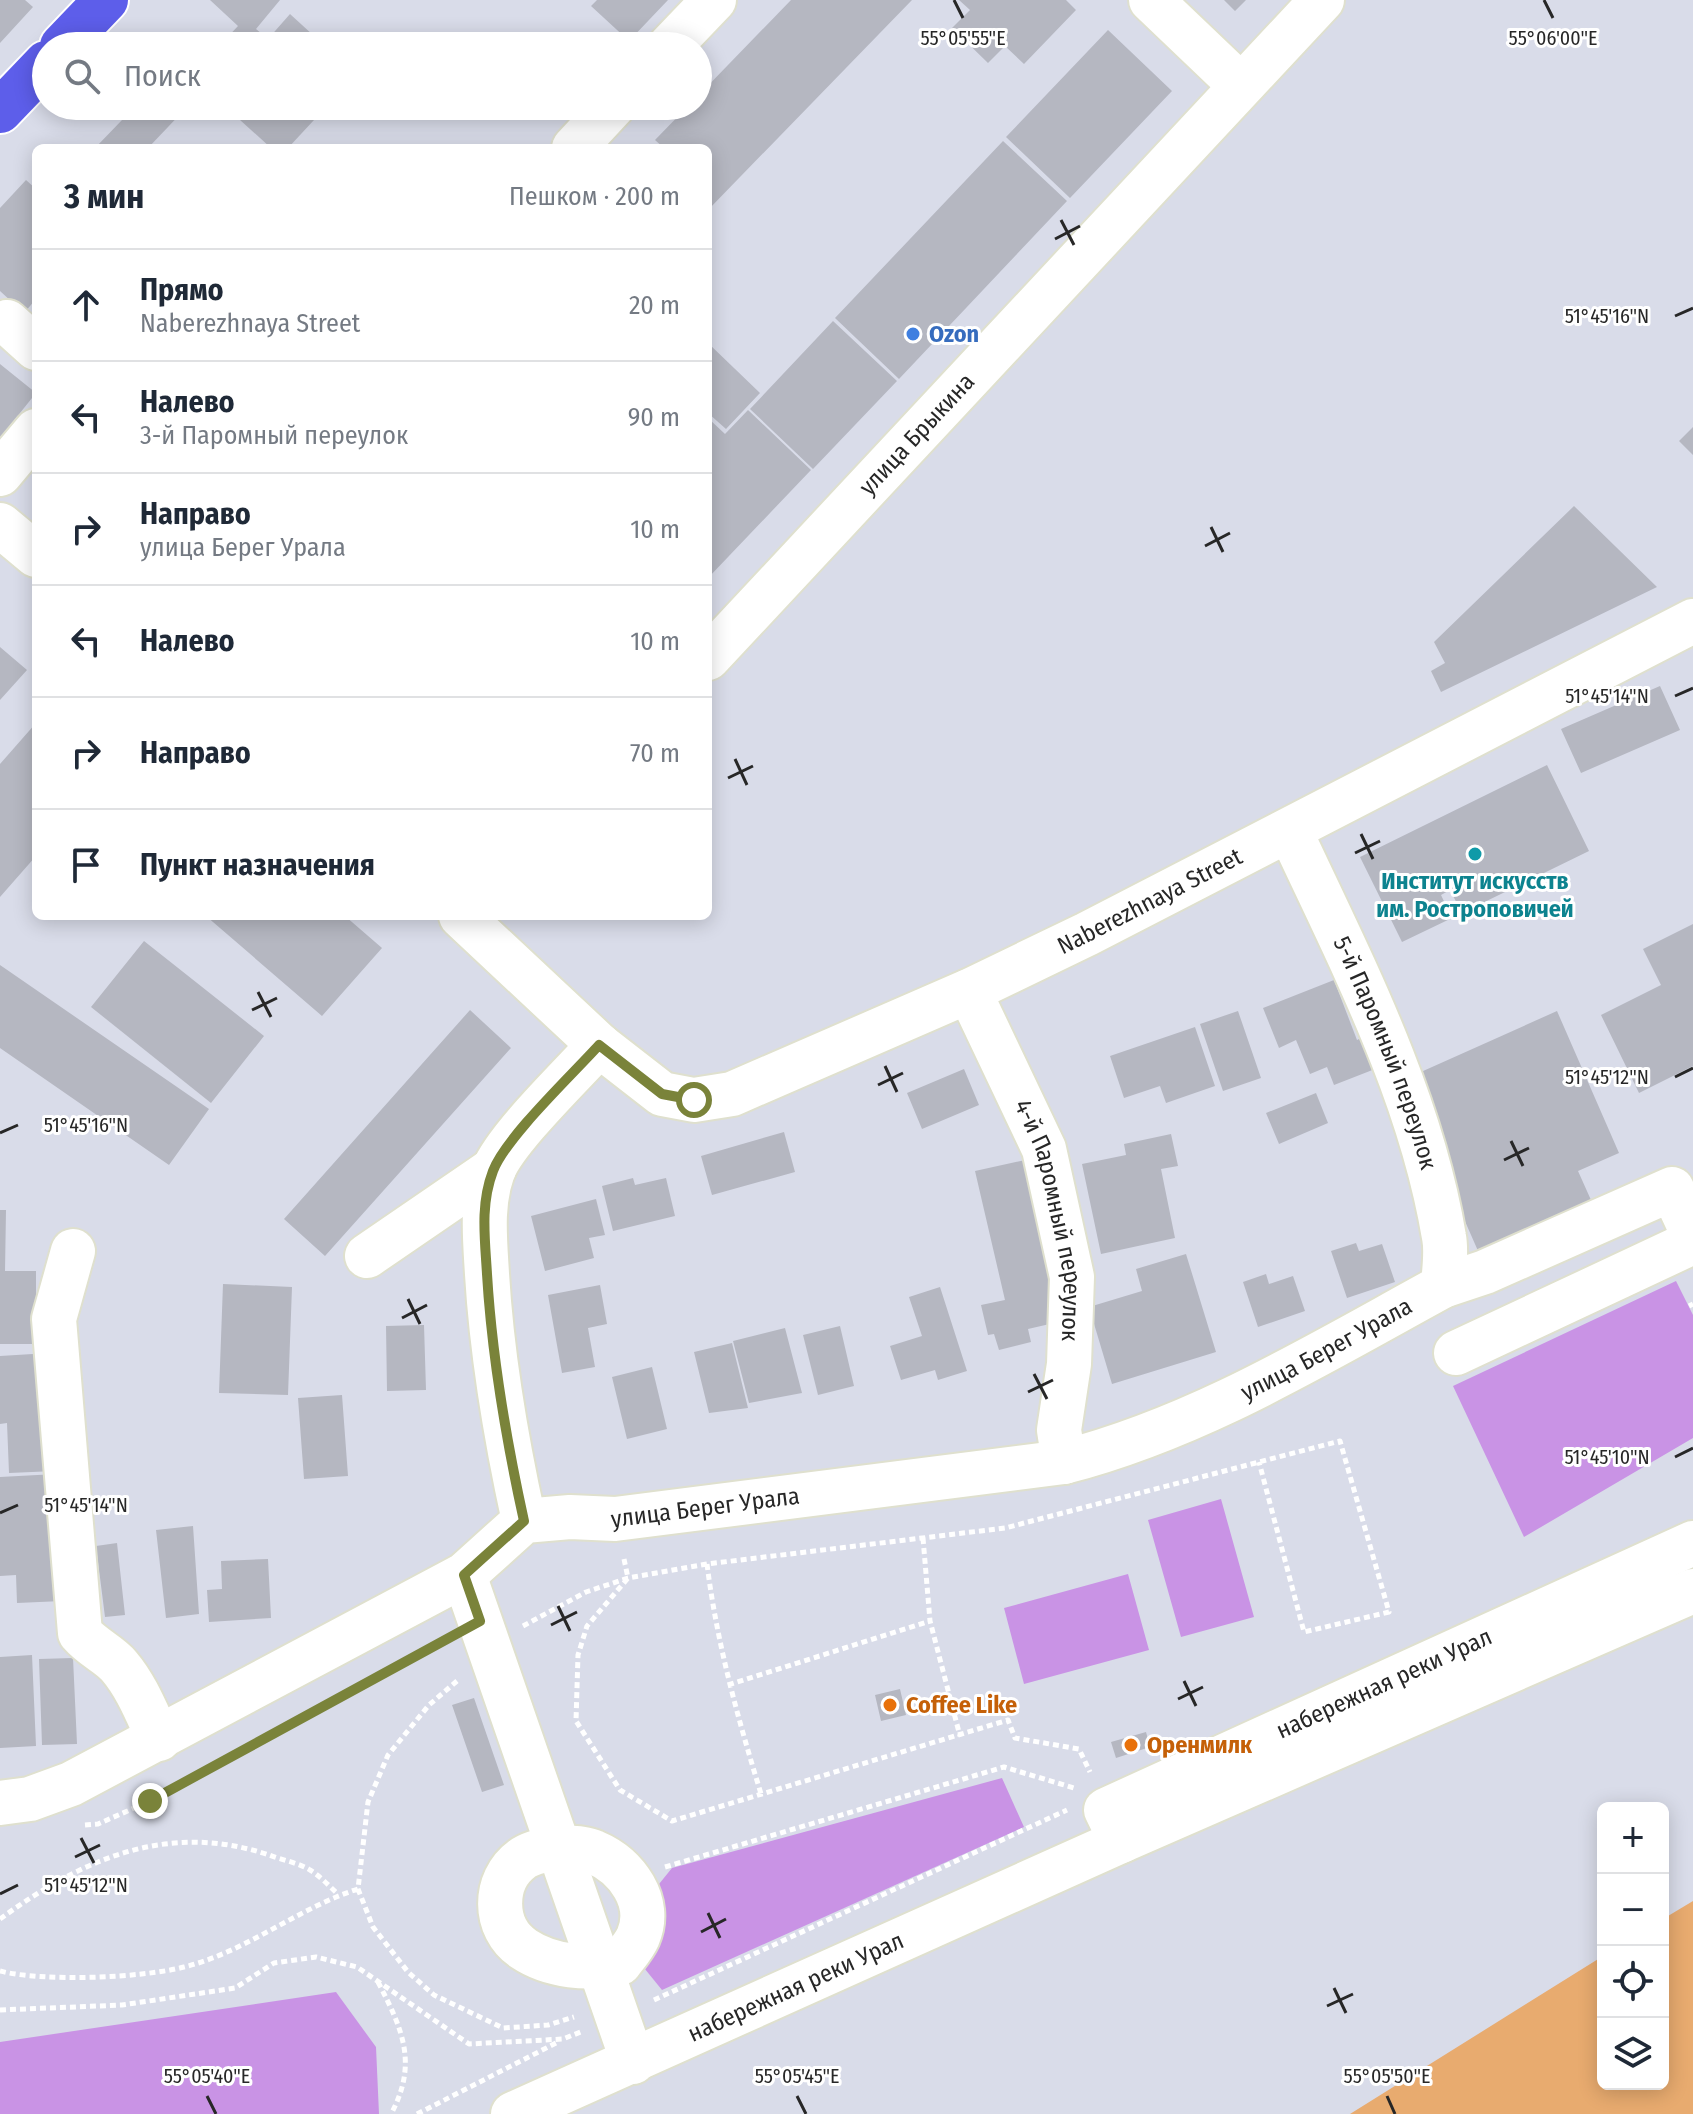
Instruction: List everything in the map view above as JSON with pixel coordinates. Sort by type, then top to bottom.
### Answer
[{"type":"main road","points":[[75,32],[106,0]]},
{"type":"main road","points":[[0,111],[32,78]]},
{"type":"street","points":[[683,32],[714,0]]},
{"type":"street","points":[[1151,0],[1240,85]]},
{"type":"street","name":"улица Брыкина","points":[[712,654],[1322,0]]},
{"type":"street","points":[[578,144],[600,120]]},
{"type":"street","points":[[0,474],[32,436]]},
{"type":"street","points":[[0,525],[32,552]]},
{"type":"street","name":"Naberezhnaya Street","points":[[468,920],[599,1045],[662,1094],[694,1100],[732,1094],[969,991],[1290,831],[1693,621]]},
{"type":"street","name":"5-й Паромный переулок","points":[[1290,831],[1386,1038],[1422,1149],[1445,1240],[1443,1286]]},
{"type":"street","name":"4-й Паромный переулок","points":[[969,991],[1044,1149],[1072,1277],[1069,1364],[1059,1430],[1064,1462]]},
{"type":"street","points":[[367,1256],[494,1169],[524,1128],[599,1045]]},
{"type":"street","points":[[0,1803],[30,1799],[71,1784],[464,1575],[524,1521],[505,1436],[490,1326],[483,1213],[494,1169]]},
{"type":"street","name":"улица Берег Урала","points":[[524,1521],[570,1517],[615,1519],[1064,1462],[1125,1446],[1183,1424],[1443,1286],[1485,1272],[1672,1189],[1693,1234]]},
{"type":"street","points":[[1456,1353],[1693,1242]]},
{"type":"street","points":[[73,1251],[54,1319],[80,1633],[95,1650],[117,1663],[137,1693],[159,1739]]},
{"type":"street","name":"набережная реки Урал","points":[[1121,1841],[1106,1810],[1693,1543]]},
{"type":"street","points":[[464,1575],[633,2062]]},
{"type":"street","name":"набережная реки Урал","points":[[513,2114],[1121,1841],[1693,1591]]},
{"type":"street","points":[[557,1847],[592,1850],[621,1868],[634,1887],[644,1911],[638,1938],[620,1963],[608,1996],[553,1962],[522,1948],[508,1929],[497,1898],[505,1875],[524,1857],[557,1847]]},
{"type":"path","points":[[70,1825],[98,1824],[150,1801],[487,1643],[586,1592],[628,1578],[707,1564],[1005,1528],[1259,1462],[1340,1441],[1389,1612],[1304,1632],[1259,1462]]},
{"type":"path","points":[[615,1519],[628,1578]]},
{"type":"path","points":[[923,1538],[930,1621],[960,1736]]},
{"type":"path","points":[[707,1564],[728,1685],[762,1797]]},
{"type":"path","points":[[628,1578],[587,1626],[578,1655],[576,1721],[620,1790],[672,1821],[762,1797],[1008,1720],[1015,1738],[1079,1749]]},
{"type":"path","points":[[728,1685],[930,1621]]},
{"type":"path","points":[[487,1643],[458,1681],[429,1705],[388,1755],[368,1802],[358,1889],[373,1927],[408,1972],[434,1995],[503,2028],[548,2025],[608,1996],[1071,1809]]},
{"type":"path","points":[[634,1887],[672,1862],[1004,1767],[1086,1791]]},
{"type":"path","points":[[0,1919],[37,1892],[86,1866],[157,1844],[205,1840],[238,1845],[310,1869],[339,1895]]},
{"type":"path","points":[[0,1971],[100,1976],[184,1967],[358,1889]]},
{"type":"path","points":[[0,2010],[122,2005],[235,1988],[274,1963],[316,1957],[357,1967],[469,2044],[567,2037]]},
{"type":"path","points":[[376,1978],[397,2017],[406,2050],[405,2087],[391,2114]]},
{"type":"path","points":[[417,2114],[567,2037],[608,1996]]},
{"type":"shaded area","points":[[1676,1281],[1693,1315],[1693,1438],[1524,1537],[1453,1386]]},
{"type":"shaded area","points":[[1221,1499],[1254,1617],[1181,1637],[1148,1520]]},
{"type":"shaded area","points":[[1128,1574],[1149,1650],[1024,1684],[1004,1608]]},
{"type":"shaded area","points":[[1002,1778],[1024,1827],[662,1990],[636,1958],[655,1889],[672,1868]]},
{"type":"shaded area","points":[[1693,1901],[1693,2114],[1350,2114],[1597,1960],[1597,2090],[1669,2090],[1669,1915]]},
{"type":"shaded area","points":[[336,1992],[376,2047],[379,2114],[0,2114],[0,2042]]},
{"type":"building","points":[[0,0],[25,0],[33,7],[0,43]]},
{"type":"building","points":[[210,0],[280,0],[256,29],[260,32],[232,32],[238,26]]},
{"type":"building","points":[[597,0],[668,0],[638,32],[619,32],[591,6]]},
{"type":"building","points":[[791,0],[912,0],[712,206],[712,144],[660,144],[655,140],[674,120],[712,120],[712,82]]},
{"type":"building","points":[[959,0],[1066,0],[1076,10],[1024,64],[1005,46],[988,63],[952,28],[970,10]]},
{"type":"building","points":[[1224,0],[1246,0],[1235,11]]},
{"type":"building","points":[[290,14],[310,32],[274,32]]},
{"type":"building","points":[[1108,30],[1172,91],[1070,198],[1006,137]]},
{"type":"building","points":[[122,120],[175,120],[152,144],[99,144]]},
{"type":"building","points":[[240,120],[314,120],[292,144],[267,144]]},
{"type":"building","points":[[1003,141],[1067,201],[899,379],[835,318]]},
{"type":"building","points":[[26,180],[32,185],[32,304],[24,313],[0,291],[0,208]]},
{"type":"building","points":[[833,321],[897,381],[813,469],[750,409]]},
{"type":"building","points":[[712,347],[760,393],[726,429],[712,417]]},
{"type":"building","points":[[0,364],[32,390],[32,398],[0,438]]},
{"type":"building","points":[[748,410],[811,470],[712,574],[712,422],[725,434]]},
{"type":"building","points":[[1693,427],[1693,455],[1679,441]]},
{"type":"building","points":[[1574,506],[1657,587],[1441,692],[1431,671],[1445,663],[1434,642]]},
{"type":"building","points":[[0,647],[27,670],[0,700]]},
{"type":"building","points":[[1660,686],[1680,730],[1581,773],[1561,729]]},
{"type":"building","points":[[32,728],[32,861],[0,897],[0,764]]},
{"type":"building","name":"Институт искусств им. Ростроповичей","points":[[1547,765],[1589,851],[1462,913],[1450,890],[1441,895],[1452,918],[1402,942],[1360,857]]},
{"type":"building","points":[[211,920],[350,920],[382,948],[322,1016]]},
{"type":"building","points":[[1693,924],[1693,1066],[1639,1093],[1601,1015],[1661,985],[1643,949]]},
{"type":"building","points":[[144,941],[264,1036],[211,1103],[91,1007]]},
{"type":"building","points":[[0,965],[209,1109],[169,1165],[0,1048]]},
{"type":"building","points":[[1334,980],[1357,1040],[1363,1037],[1375,1069],[1334,1085],[1327,1067],[1310,1074],[1296,1040],[1279,1048],[1263,1008]]},
{"type":"building","points":[[470,1010],[511,1048],[325,1256],[284,1219]]},
{"type":"building","points":[[1238,1011],[1261,1078],[1223,1091],[1200,1024]]},
{"type":"building","points":[[1557,1011],[1619,1153],[1578,1171],[1595,1209],[1482,1260],[1403,1080]]},
{"type":"building","points":[[1195,1027],[1215,1086],[1166,1103],[1160,1086],[1124,1098],[1110,1056]]},
{"type":"building","points":[[964,1069],[979,1105],[922,1129],[907,1093]]},
{"type":"building","points":[[1316,1093],[1328,1123],[1279,1144],[1266,1113]]},
{"type":"building","points":[[784,1132],[795,1172],[712,1195],[701,1156]]},
{"type":"building","points":[[1171,1134],[1178,1166],[1161,1169],[1175,1238],[1101,1254],[1082,1164],[1126,1155],[1124,1144]]},
{"type":"building","points":[[1030,1159],[1067,1320],[1028,1329],[1031,1342],[999,1350],[994,1334],[988,1335],[981,1305],[1005,1300],[975,1171]]},
{"type":"building","points":[[633,1178],[635,1185],[666,1178],[675,1216],[613,1231],[602,1186]]},
{"type":"building","points":[[596,1199],[605,1235],[589,1238],[594,1258],[545,1271],[531,1216]]},
{"type":"building","points":[[0,1210],[6,1210],[5,1271],[36,1271],[36,1344],[0,1344]]},
{"type":"building","points":[[1356,1243],[1359,1251],[1382,1244],[1395,1282],[1347,1298],[1331,1251]]},
{"type":"building","points":[[1186,1254],[1216,1352],[1112,1384],[1089,1307],[1142,1291],[1136,1269]]},
{"type":"building","points":[[1266,1274],[1269,1284],[1293,1276],[1305,1311],[1258,1327],[1243,1282]]},
{"type":"building","points":[[223,1284],[292,1287],[288,1395],[219,1393]]},
{"type":"building","points":[[600,1285],[607,1324],[588,1328],[595,1367],[562,1373],[548,1295]]},
{"type":"building","points":[[940,1287],[967,1371],[938,1380],[935,1370],[901,1380],[890,1346],[922,1336],[909,1297]]},
{"type":"building","points":[[424,1325],[426,1390],[387,1391],[386,1326]]},
{"type":"building","points":[[840,1326],[854,1386],[818,1395],[803,1335]]},
{"type":"building","points":[[785,1328],[802,1393],[749,1403],[733,1341]]},
{"type":"building","points":[[732,1343],[748,1408],[709,1413],[694,1352]]},
{"type":"building","points":[[49,1353],[55,1471],[9,1473],[7,1423],[0,1424],[0,1356]]},
{"type":"building","points":[[652,1367],[667,1429],[627,1439],[612,1377]]},
{"type":"building","points":[[342,1395],[348,1476],[304,1479],[298,1398]]},
{"type":"building","points":[[56,1474],[62,1601],[17,1603],[16,1575],[0,1576],[0,1477]]},
{"type":"building","points":[[193,1526],[199,1614],[166,1618],[156,1530]]},
{"type":"building","points":[[117,1543],[125,1615],[105,1617],[96,1546]]},
{"type":"building","points":[[268,1559],[271,1618],[209,1622],[207,1590],[222,1589],[221,1561]]},
{"type":"building","points":[[32,1655],[36,1746],[0,1748],[0,1657]]},
{"type":"building","points":[[73,1658],[77,1744],[42,1745],[39,1659]]},
{"type":"building","name":"Coffee Like","points":[[900,1689],[906,1715],[881,1721],[875,1695]]},
{"type":"building","points":[[474,1698],[504,1785],[482,1792],[452,1705]]},
{"type":"building","name":"Оренмилк","points":[[1146,1732],[1150,1747],[1116,1758],[1111,1742]]},
{"type":"place","name":"Ozon","points":[[913,334]]},
{"type":"place","name":"Институт искусств им. Ростроповичей","points":[[1475,854]]},
{"type":"place","name":"Coffee Like","points":[[890,1705]]},
{"type":"place","name":"Оренмилк","points":[[1131,1745]]},
{"type":"route","points":[[150,1801],[480,1621],[464,1575],[524,1521],[505,1436],[490,1326],[483,1213],[494,1169],[524,1128],[599,1045],[662,1094],[694,1100]]}]
